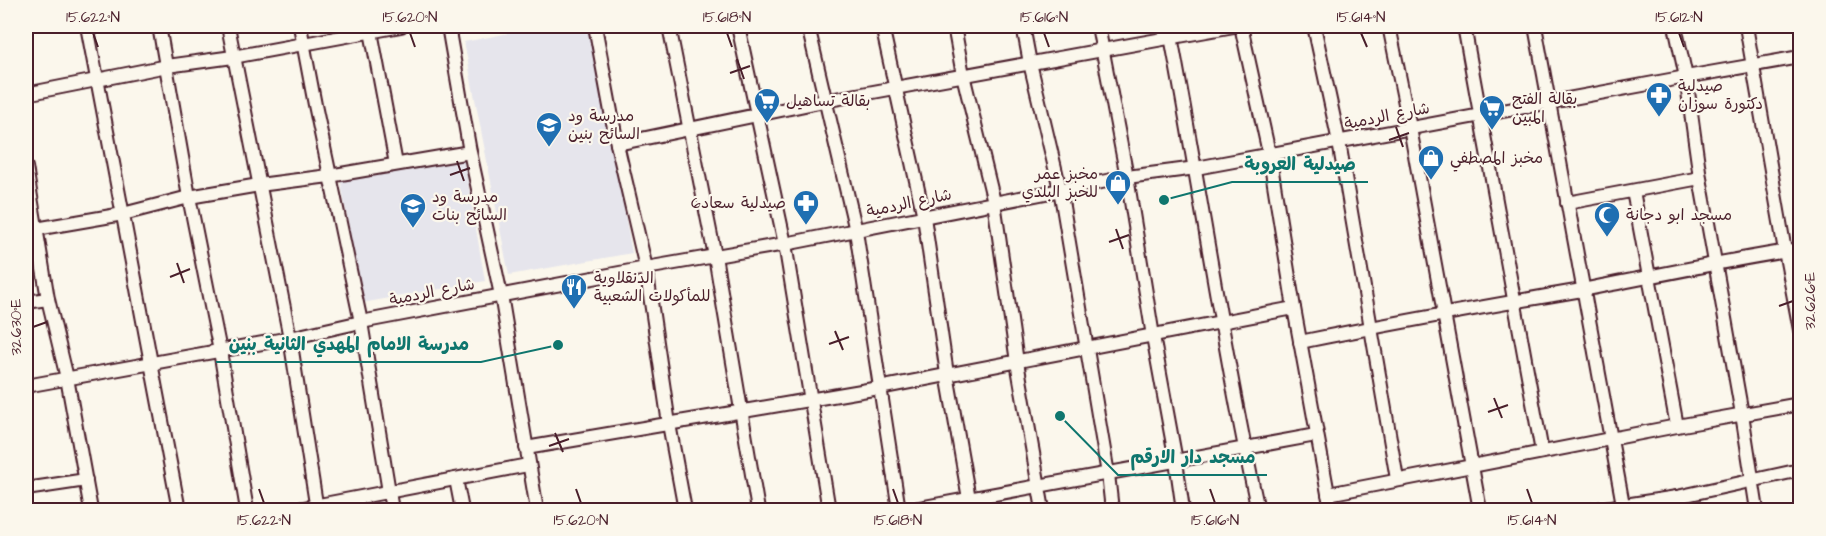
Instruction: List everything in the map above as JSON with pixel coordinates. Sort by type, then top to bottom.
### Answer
[{"type":"street","points":[[87,26],[179,510]]},
{"type":"street","points":[[159,26],[189,197],[220,351],[247,510]]},
{"type":"street","points":[[228,26],[290,338],[317,508]]},
{"type":"street","points":[[300,26],[329,176],[361,322],[392,510]]},
{"type":"street","points":[[26,94],[167,66],[303,44],[371,28],[401,26]]},
{"type":"street","points":[[448,26],[470,152],[501,295],[537,510]]},
{"type":"street","points":[[595,26],[617,144],[646,268],[669,424],[685,510]]},
{"type":"street","points":[[669,26],[715,256],[758,510]]},
{"type":"street","points":[[738,26],[786,244],[829,510]]},
{"type":"street","points":[[808,26],[856,231],[899,510]]},
{"type":"street","points":[[882,26],[924,217],[947,374],[970,505]]},
{"type":"street","points":[[954,26],[963,75],[994,202],[1017,362],[1042,510]]},
{"type":"street","points":[[1023,26],[1060,189],[1108,474],[1112,510]]},
{"type":"street","points":[[1098,26],[1127,177],[1183,510]]},
{"type":"street","points":[[617,144],[963,75],[1102,50],[1170,31],[1234,26]]},
{"type":"street","points":[[1241,26],[1269,153],[1316,435],[1331,510]]},
{"type":"street","points":[[1314,26],[1339,142],[1397,479]]},
{"type":"street","points":[[1389,26],[1480,510]]},
{"type":"street","points":[[1464,26],[1542,452]]},
{"type":"street","points":[[1535,26],[1624,507]]},
{"type":"street","points":[[1675,26],[1686,76],[1700,178],[1757,510]]},
{"type":"street","points":[[1746,26],[1800,330]]},
{"type":"street","points":[[371,28],[396,164]]},
{"type":"street","points":[[1170,31],[1244,448],[1258,510]]},
{"type":"street","name":"شارع الردمية","points":[[26,386],[290,338],[501,295],[856,231],[1060,189],[1196,168],[1686,76],[1800,57]]},
{"type":"street","points":[[36,229],[123,214],[189,197],[470,152]]},
{"type":"street","points":[[26,167],[48,299],[67,378],[91,510]]},
{"type":"street","points":[[1567,204],[1700,178]]},
{"type":"street","points":[[1633,191],[1677,426]]},
{"type":"street","points":[[1300,342],[1800,249]]},
{"type":"street","points":[[26,303],[48,299]]},
{"type":"street","points":[[526,448],[879,388],[1294,308]]},
{"type":"street","points":[[1328,494],[1397,479],[1800,404]]},
{"type":"street","points":[[908,510],[970,505],[1039,486],[1316,435]]},
{"type":"street","points":[[292,510],[317,508],[528,465]]},
{"type":"street","points":[[1599,510],[1677,497],[1800,470]]},
{"type":"street","points":[[456,479],[462,510]]},
{"type":"street","points":[[26,489],[86,480]]},
{"type":"street","points":[[1677,497],[1680,510]]},
{"type":"shaded area","name":"مدرسة ود السائح بنين","points":[[545,26],[591,26],[632,253],[509,275],[464,42]]},
{"type":"shaded area","name":"مدرسة ود السائح بنات","points":[[464,159],[485,281],[362,303],[340,177]]},
{"type":"place","name":"صيدلية دكتورة سوزان","points":[[1659,118]]},
{"type":"place","name":"بقالة تساهيل","points":[[767,124]]},
{"type":"place","name":"بقالة الفتح المبين","points":[[1492,131]]},
{"type":"place","name":"مدرسة ود السائح بنين","points":[[549,148]]},
{"type":"place","name":"مخبز المصطفي","points":[[1431,181]]},
{"type":"place","name":"صيدلية العروبة","points":[[1164,200]]},
{"type":"place","name":"مخبز عمر للخبز البلدي","points":[[1118,206]]},
{"type":"place","name":"صيدلية سعاد6","points":[[806,226]]},
{"type":"place","name":"مدرسة ود السائح بنات","points":[[413,229]]},
{"type":"place","name":"مسجد ابو دجانة","points":[[1607,238]]},
{"type":"place","name":"الدنقلاوية للمأكولات الشعبية","points":[[574,310]]},
{"type":"place","name":"مدرسة الامام المهدي الثانية بنين","points":[[558,345]]},
{"type":"place","name":"مسجد دار الارقم","points":[[1060,416]]}]
